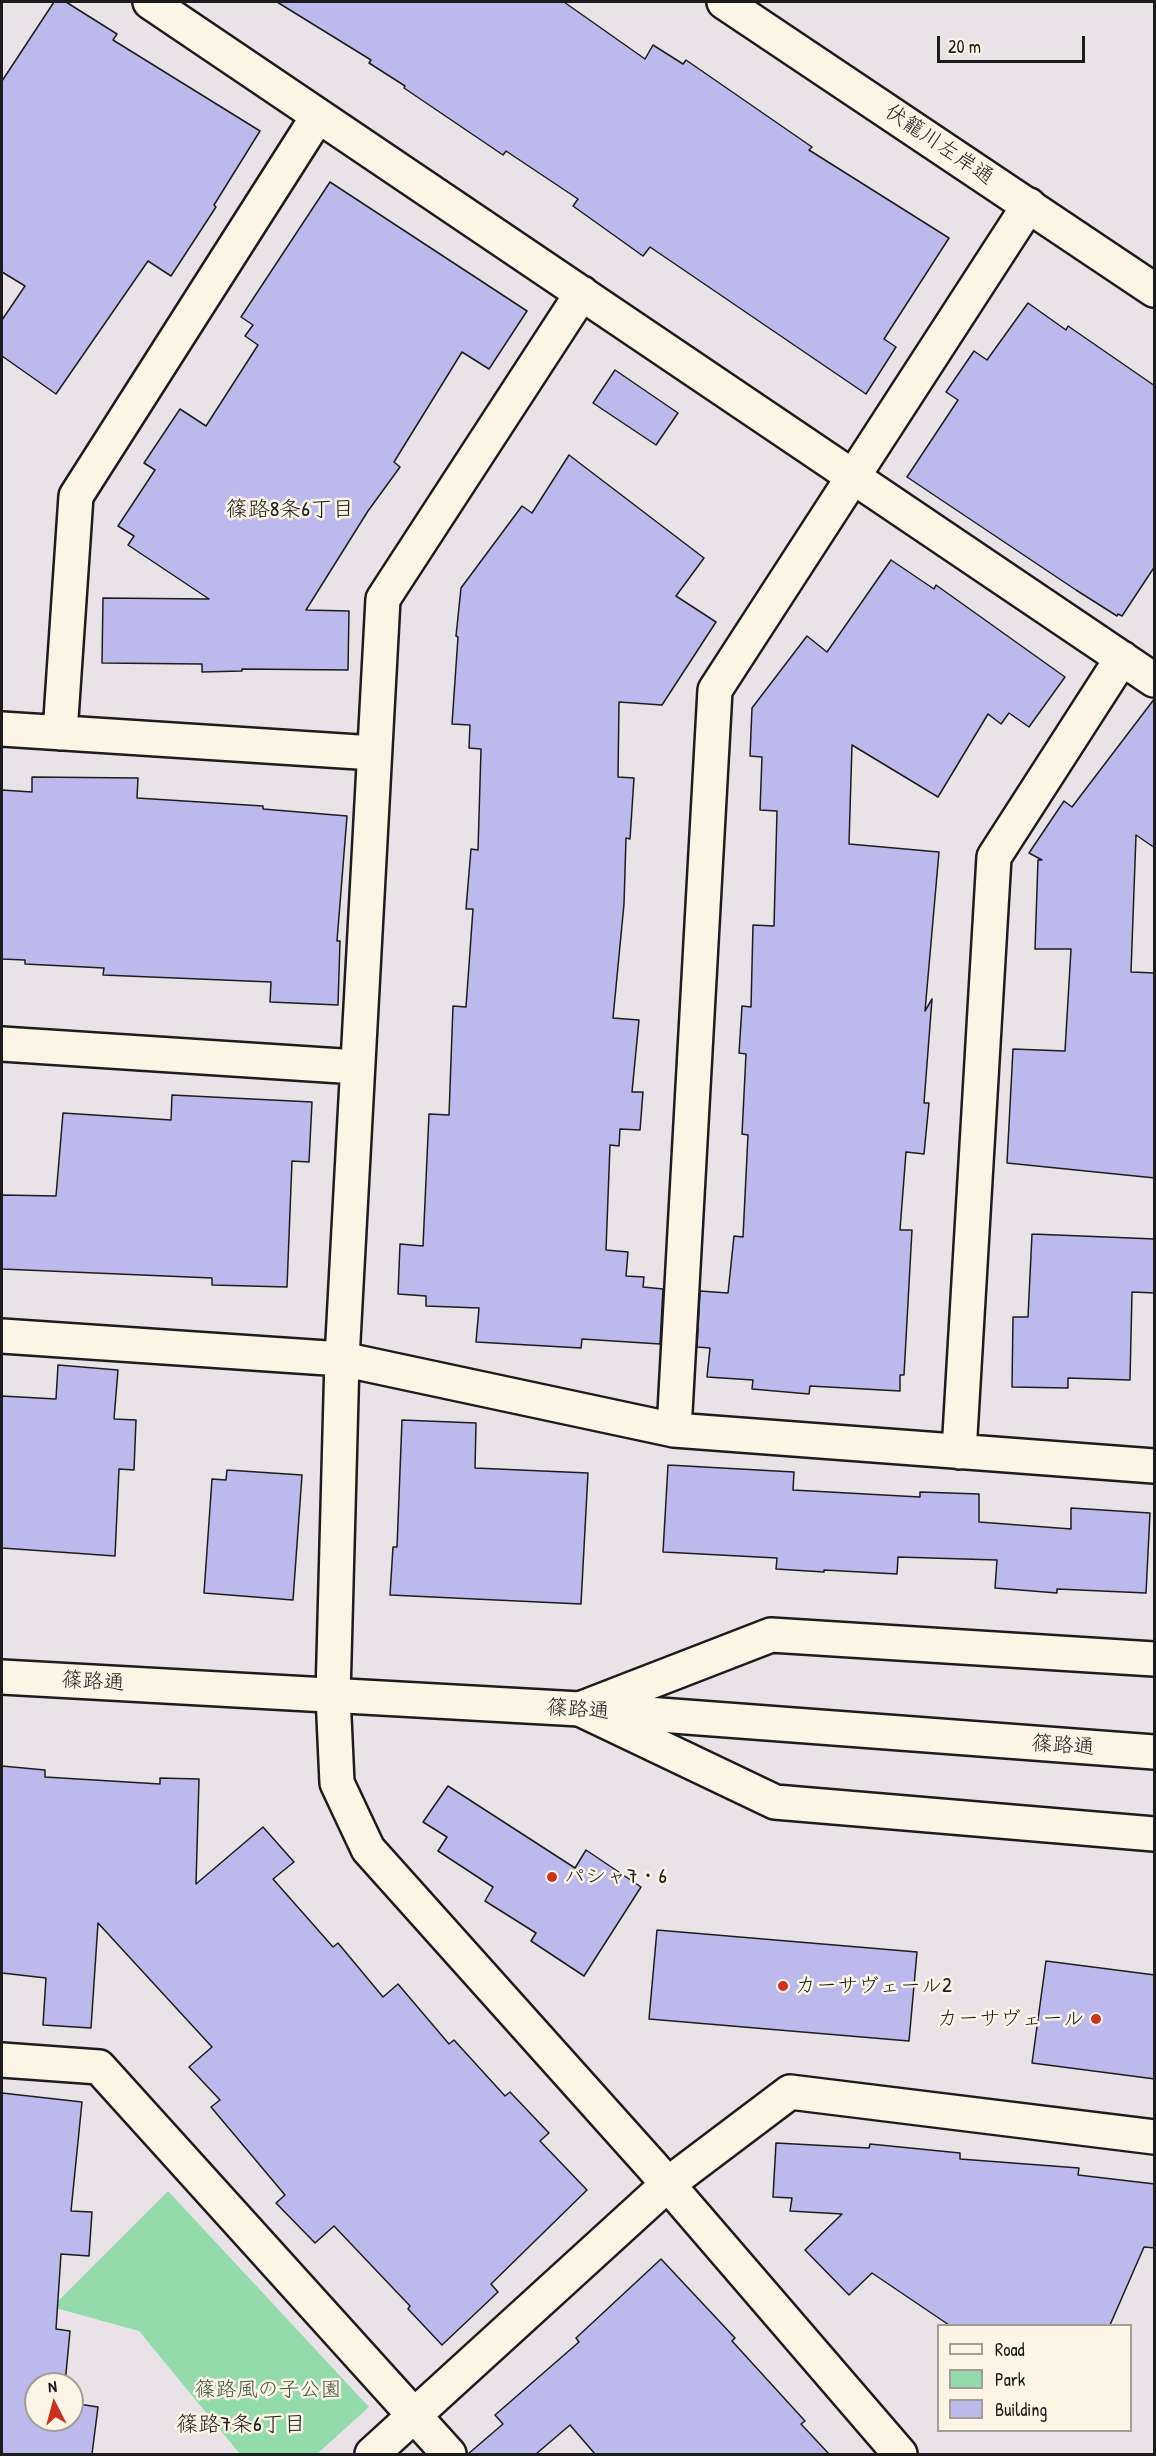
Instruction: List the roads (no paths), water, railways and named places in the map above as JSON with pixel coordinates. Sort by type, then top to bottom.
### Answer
[{"type":"street","points":[[150,2],[1155,680]]},
{"type":"street","name":"伏籠川左岸通","points":[[724,2],[1155,290]]},
{"type":"street","points":[[60,733],[76,496],[318,116]]},
{"type":"street","points":[[674,1430],[715,690],[1029,206]]},
{"type":"street","points":[[582,293],[383,599],[342,1359],[333,1695],[337,1783],[368,1849],[668,2184],[900,2454]]},
{"type":"street","points":[[959,1452],[994,857],[1122,658]]},
{"type":"street","points":[[2,729],[374,753]]},
{"type":"street","points":[[2,1044],[357,1067]]},
{"type":"street","points":[[2,1336],[342,1359],[674,1430],[1155,1466]]},
{"type":"street","points":[[580,1709],[771,1635],[1155,1659]]},
{"type":"street","name":"篠路通","points":[[2,1677],[580,1709],[1155,1752]]},
{"type":"street","points":[[580,1709],[775,1802],[1155,1834]]},
{"type":"street","points":[[2,2060],[99,2067],[449,2454]]},
{"type":"street","points":[[372,2454],[668,2184],[790,2092],[1155,2137]]},
{"type":"place","name":"パシャ7・6","points":[[552,1877]]},
{"type":"place","name":"カーサヴェール2","points":[[783,1986]]},
{"type":"place","name":"カーサヴェール","points":[[1096,2019]]},
{"type":"district","name":"篠路8条6丁目","points":[[290,510]]},
{"type":"district","name":"篠路7条6丁目","points":[[241,2425]]},
{"type":"park label","name":"篠路風の子公園","points":[[268,2390]]}]
